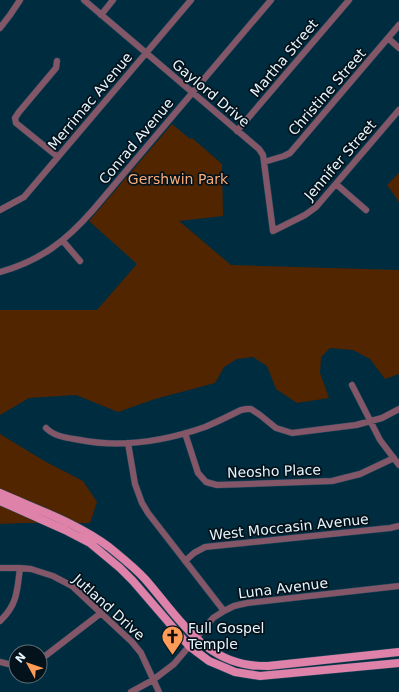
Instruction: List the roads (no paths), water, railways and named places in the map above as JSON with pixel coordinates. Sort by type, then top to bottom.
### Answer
[{"type":"main road","points":[[0,493],[54,516],[95,537],[123,558],[143,578],[195,638],[208,649],[221,656],[250,666],[268,666],[399,652]]},
{"type":"main road","points":[[0,501],[65,530],[90,543],[133,581],[189,646],[209,661],[235,672],[260,676],[399,663]]},
{"type":"street","points":[[0,28],[20,0]]},
{"type":"street","name":"Gaylord Drive","points":[[84,0],[259,149],[263,155],[273,231]]},
{"type":"street","points":[[101,15],[113,0]]},
{"type":"street","name":"Merrimac Avenue","points":[[0,210],[24,197],[191,0]]},
{"type":"street","name":"Conrad Avenue","points":[[0,272],[15,268],[41,256],[63,241],[89,215],[271,0]]},
{"type":"street","name":"Martha Street","points":[[237,131],[348,0]]},
{"type":"street","name":"Christine Street","points":[[264,162],[290,153],[399,25]]},
{"type":"street","points":[[388,38],[399,48]]},
{"type":"street","points":[[57,61],[56,68],[15,118],[16,123],[58,157]]},
{"type":"street","name":"Jennifer Street","points":[[273,231],[316,207],[399,110]]},
{"type":"street","points":[[336,184],[366,210]]},
{"type":"street","points":[[63,241],[80,261]]},
{"type":"street","points":[[352,385],[380,440],[399,465]]},
{"type":"street","points":[[46,428],[51,433],[66,438],[92,442],[128,443],[156,440],[184,433],[206,426],[241,410],[247,409],[251,409],[276,428],[292,433],[356,425],[382,418],[399,409]]},
{"type":"street","name":"Neosho Place","points":[[184,433],[198,473],[206,482],[217,485],[332,481],[360,474],[394,458]]},
{"type":"street","points":[[128,443],[135,484],[142,503],[148,513],[224,611]]},
{"type":"street","name":"West Moccasin Avenue","points":[[185,560],[205,547],[399,526]]},
{"type":"street","name":"Jutland Drive","points":[[0,568],[31,569],[53,576],[72,586],[132,642],[141,653],[159,692]]},
{"type":"street","points":[[0,621],[6,616],[12,607],[17,593],[20,568]]},
{"type":"street","name":"Luna Avenue","points":[[131,692],[154,680],[174,664],[213,618],[234,606],[247,603],[399,586]]},
{"type":"street","points":[[48,654],[101,613]]},
{"type":"place","name":"Full Gospel Temple","points":[[173,656]]},
{"type":"park label","name":"Gershwin Park","points":[[178,179]]}]
